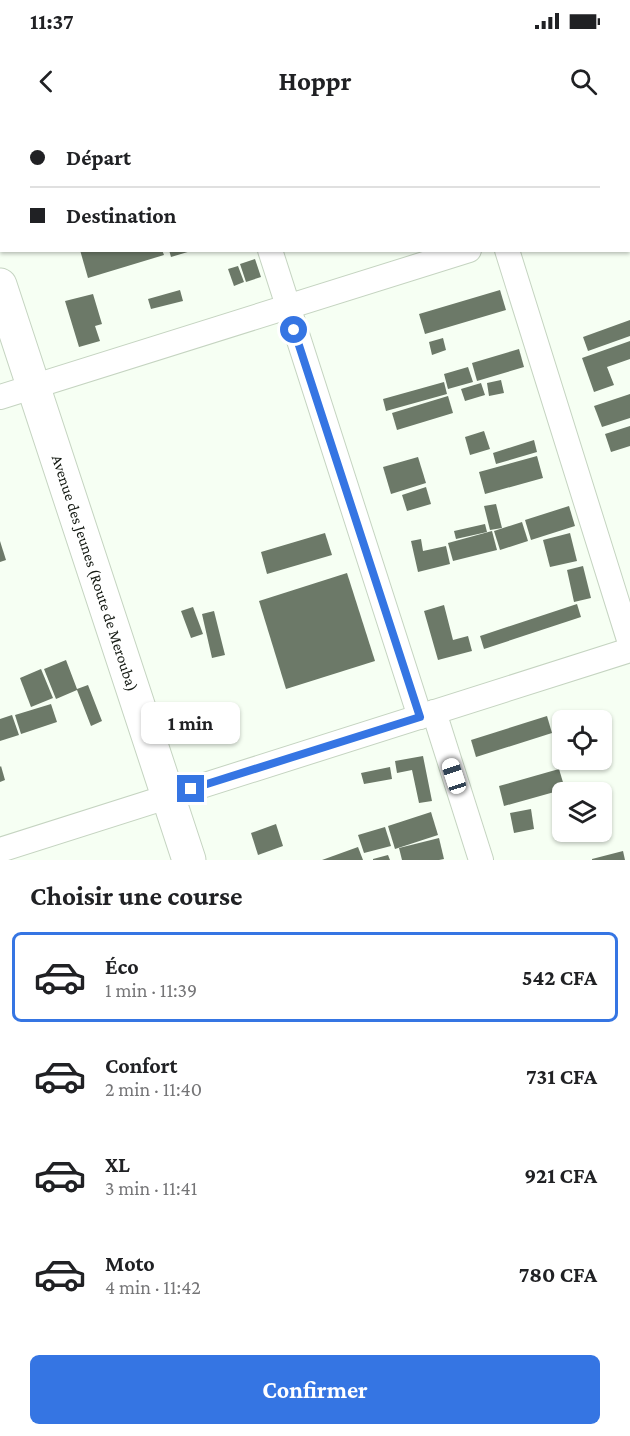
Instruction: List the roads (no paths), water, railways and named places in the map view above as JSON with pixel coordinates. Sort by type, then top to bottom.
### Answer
[{"type":"main road","name":"Avenue des Jeunes (Route de Merouba)","points":[[0,285],[189,860]]},
{"type":"street","points":[[271,252],[287,307],[427,715],[481,860]]},
{"type":"street","points":[[0,397],[463,252]]},
{"type":"street","points":[[508,252],[630,643]]},
{"type":"street","points":[[0,850],[630,650]]}]
